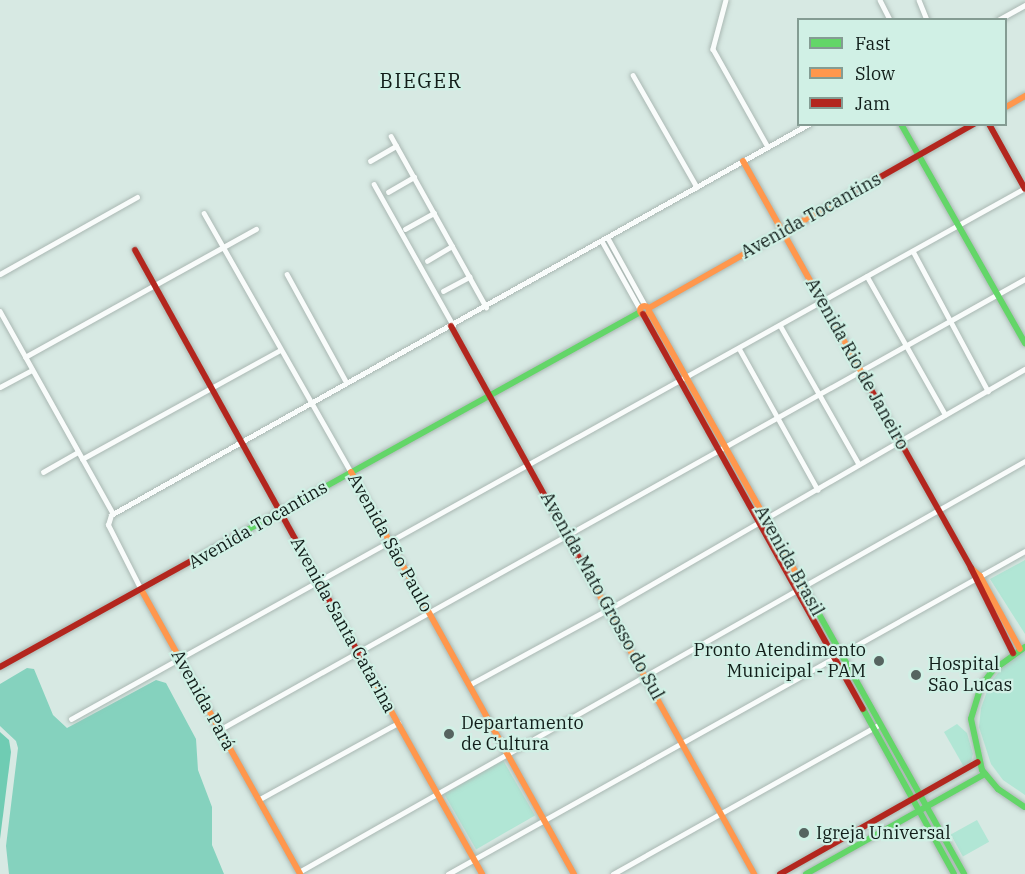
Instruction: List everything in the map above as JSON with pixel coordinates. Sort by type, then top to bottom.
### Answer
[{"type":"street","points":[[726,0],[713,49],[768,147]]},
{"type":"street","points":[[880,0],[889,18]]},
{"type":"street","points":[[919,0],[926,18]]},
{"type":"street","points":[[1002,18],[1025,5]]},
{"type":"street","points":[[633,75],[697,187]]},
{"type":"street","points":[[1007,106],[1025,96]]},
{"type":"street","points":[[0,311],[113,513],[486,307],[805,126]]},
{"type":"street","points":[[902,126],[1025,343]]},
{"type":"street","name":"Avenida Tocantins","points":[[0,667],[142,591],[970,126]]},
{"type":"street","points":[[71,719],[181,660],[1025,188],[990,126]]},
{"type":"street","points":[[391,136],[486,307]]},
{"type":"street","points":[[370,161],[396,146]]},
{"type":"street","name":"Avenida Rio de Janeiro","points":[[743,161],[938,510],[978,577]]},
{"type":"street","points":[[388,192],[414,177]]},
{"type":"street","points":[[375,184],[452,325]]},
{"type":"street","points":[[0,274],[136,197]]},
{"type":"street","name":"Avenida São Paulo","points":[[204,213],[310,405],[391,543],[574,874]]},
{"type":"street","points":[[405,229],[434,213]]},
{"type":"street","points":[[25,357],[256,229]]},
{"type":"street","name":"Avenida Brasil","points":[[608,238],[644,310]]},
{"type":"street","name":"Avenida Brasil","points":[[602,241],[644,310],[877,726],[921,796],[964,874]]},
{"type":"street","points":[[427,261],[452,246]]},
{"type":"street","name":"Avenida Santa Catarina","points":[[135,250],[482,874]]},
{"type":"street","points":[[913,251],[988,391]]},
{"type":"street","points":[[286,274],[347,383]]},
{"type":"street","points":[[867,276],[945,414]]},
{"type":"street","points":[[444,291],[469,277]]},
{"type":"street","points":[[219,730],[1025,279]]},
{"type":"street","name":"Avenida Mato Grosso do Sul","points":[[452,325],[754,870]]},
{"type":"street","points":[[780,325],[859,464]]},
{"type":"street","points":[[739,348],[818,490]]},
{"type":"street","points":[[82,459],[212,390],[280,350]]},
{"type":"street","points":[[469,684],[609,609],[1025,369]]},
{"type":"street","points":[[0,387],[32,370]]},
{"type":"street","points":[[43,472],[78,453]]},
{"type":"street","points":[[300,873],[437,791],[1025,461]]},
{"type":"street","name":"Avenida Pará","points":[[113,513],[108,525],[142,591],[300,873]]},
{"type":"street","points":[[448,874],[685,745],[1025,552]]},
{"type":"street","points":[[978,577],[1023,648],[1013,653],[987,678],[974,706],[972,736],[978,762],[985,774],[998,789],[1025,807]]},
{"type":"street","points":[[978,577],[1013,653]]},
{"type":"street","points":[[258,800],[398,723]]},
{"type":"street","points":[[613,874],[877,726]]},
{"type":"street","name":"Avenida Brasil","points":[[877,726],[954,874]]},
{"type":"street","points":[[780,874],[978,762]]},
{"type":"street","points":[[806,874],[985,774]]},
{"type":"street","points":[[754,870],[762,874]]},
{"type":"shaded area","points":[[1025,560],[1025,634],[990,579]]},
{"type":"shaded area","points":[[1025,649],[1025,795],[1003,780],[991,764],[979,727],[981,708],[990,683],[1006,663]]},
{"type":"shaded area","points":[[27,668],[34,669],[53,715],[67,728],[156,680],[166,683],[196,739],[198,770],[212,807],[212,845],[224,874],[9,874],[6,846],[18,748],[16,741],[0,726],[0,684]]},
{"type":"shaded area","points":[[957,724],[967,733],[973,754],[971,762],[964,767],[944,732]]},
{"type":"shaded area","points":[[0,732],[9,740],[11,752],[0,839]]},
{"type":"shaded area","points":[[503,760],[535,815],[476,849],[444,794]]},
{"type":"shaded area","points":[[977,820],[989,842],[963,856],[951,835]]},
{"type":"traffic: fast","points":[[902,126],[1025,343]]},
{"type":"traffic: fast","points":[[240,534],[640,312]]},
{"type":"traffic: fast","points":[[810,598],[964,874]]},
{"type":"traffic: fast","points":[[1025,647],[993,670],[981,686],[971,719],[982,770],[998,789],[1025,807]]},
{"type":"traffic: fast","points":[[863,709],[954,874]]},
{"type":"traffic: fast","points":[[806,874],[985,774]]},
{"type":"traffic: slow","points":[[1007,106],[1025,96]]},
{"type":"traffic: slow","points":[[743,161],[864,377]]},
{"type":"traffic: slow","points":[[649,308],[847,196]]},
{"type":"traffic: slow","points":[[644,305],[649,310],[644,315],[639,310],[644,305]]},
{"type":"traffic: slow","points":[[649,311],[810,598]]},
{"type":"traffic: slow","points":[[351,472],[574,874]]},
{"type":"traffic: slow","points":[[971,568],[980,576],[1020,649]]},
{"type":"traffic: slow","points":[[589,576],[754,874]]},
{"type":"traffic: slow","points":[[142,591],[300,874]]},
{"type":"traffic: slow","points":[[372,677],[482,874]]},
{"type":"traffic: jam","points":[[847,196],[970,126]]},
{"type":"traffic: jam","points":[[990,126],[1025,189]]},
{"type":"traffic: jam","points":[[135,250],[372,677]]},
{"type":"traffic: jam","points":[[643,314],[863,709]]},
{"type":"traffic: jam","points":[[451,326],[589,576]]},
{"type":"traffic: jam","points":[[864,377],[971,568],[1013,653]]},
{"type":"traffic: jam","points":[[0,667],[240,534]]},
{"type":"traffic: jam","points":[[780,874],[978,762]]},
{"type":"place","name":"Pronto Atendimento Municipal - PAM","points":[[879,661]]},
{"type":"place","name":"Hospital São Lucas","points":[[916,675]]},
{"type":"place","name":"Departamento de Cultura","points":[[449,734]]},
{"type":"place","name":"Igreja Universal","points":[[804,833]]},
{"type":"district","name":"BIEGER","points":[[421,80]]}]
